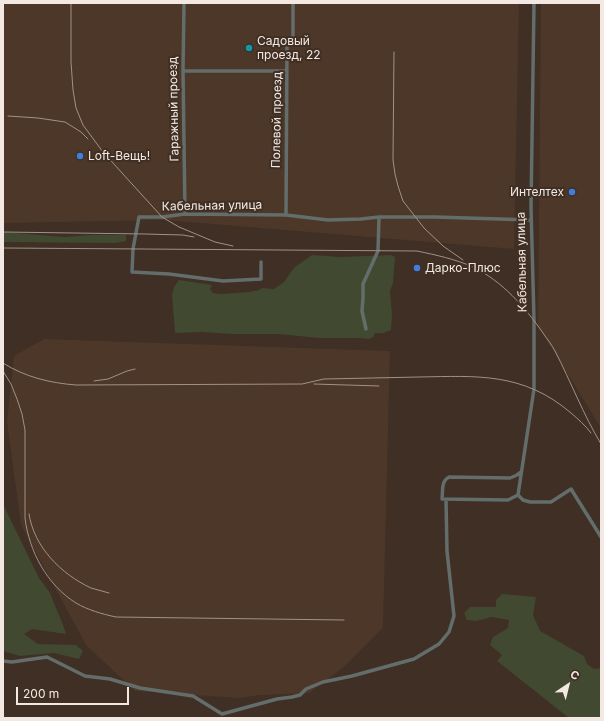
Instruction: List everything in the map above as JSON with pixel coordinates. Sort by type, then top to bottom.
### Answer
[{"type":"street","name":"Гаражный проезд","points":[[184,3],[183,71],[185,214]]},
{"type":"street","name":"Полевой проезд","points":[[286,215],[287,46],[293,36],[293,3]]},
{"type":"street","name":"Кабельная улица","points":[[518,496],[534,389],[534,320],[531,220],[534,3]]},
{"type":"street","points":[[183,71],[287,71]]},
{"type":"street","name":"Кабельная улица","points":[[261,262],[261,279],[223,281],[169,274],[132,272],[133,249],[139,217],[162,217],[185,214],[286,215],[328,220],[379,217],[435,217],[531,220]]},
{"type":"street","points":[[366,329],[362,311],[363,284],[378,251],[379,217]]},
{"type":"street","points":[[521,472],[510,478],[448,477],[443,483],[442,499],[508,500],[518,496],[523,500],[530,502],[551,502],[571,489],[601,537]]},
{"type":"street","points":[[3,660],[12,662],[46,657],[85,676],[110,679],[140,688],[193,696],[222,716],[277,699],[300,695],[306,689],[322,682],[352,676],[414,659],[439,644],[449,632],[454,616],[447,551],[446,500]]},
{"type":"shaded area","points":[[3,3],[519,3],[514,249],[165,220],[3,223]]},
{"type":"shaded area","points":[[541,3],[601,3],[601,428],[538,326]]},
{"type":"shaded area","points":[[44,339],[390,351],[383,628],[345,666],[309,693],[260,695],[239,698],[135,691],[86,645],[21,525],[7,422],[14,356]]},
{"type":"green space","points":[[3,232],[64,237],[126,235],[126,241],[116,243],[3,242]]},
{"type":"green space","points":[[312,255],[340,257],[391,255],[395,257],[393,283],[390,291],[392,314],[391,330],[383,333],[375,333],[373,337],[369,339],[320,338],[278,334],[232,334],[202,332],[175,333],[172,295],[174,287],[179,280],[212,285],[210,289],[213,293],[221,294],[249,292],[262,288],[274,289],[284,282],[295,267]]},
{"type":"green space","points":[[3,504],[39,578],[50,593],[66,634],[32,629],[24,634],[38,644],[76,645],[83,651],[79,659],[54,653],[20,656],[3,651]]},
{"type":"green space","points":[[502,594],[536,597],[533,615],[540,631],[584,656],[587,664],[594,669],[601,668],[601,718],[569,718],[497,661],[502,655],[490,645],[493,637],[508,628],[509,620],[492,617],[476,621],[467,620],[464,613],[470,607],[496,607],[496,600]]},
{"type":"railway","points":[[71,3],[71,62],[73,90],[76,108],[83,125],[103,152],[162,217],[179,227],[215,242],[233,246]]},
{"type":"railway","points":[[394,52],[393,160],[398,186],[403,201],[424,228],[443,246],[463,260]]},
{"type":"railway","points":[[8,116],[65,122],[81,132],[88,139]]},
{"type":"railway","points":[[3,232],[145,234],[183,235],[194,237]]},
{"type":"railway","points":[[3,248],[417,251],[459,262],[484,273],[503,287],[521,304],[536,323],[555,351],[588,421],[601,444]]},
{"type":"railway","points":[[601,265],[601,295]]},
{"type":"railway","points":[[3,363],[29,376],[57,383],[76,385],[302,384],[324,379],[460,376],[499,379],[517,383],[535,390],[553,400],[571,413],[591,433]]},
{"type":"railway","points":[[94,381],[108,379],[135,369]]},
{"type":"railway","points":[[3,371],[11,384],[17,399],[25,430],[25,518],[27,530],[35,555],[41,566],[56,587],[66,596],[85,608],[116,617],[344,620]]},
{"type":"railway","points":[[314,384],[379,386]]},
{"type":"railway","points":[[29,514],[37,538],[43,548],[60,567],[69,575],[91,588],[109,593]]},
{"type":"place","name":"Садовый проезд, 22","points":[[249,48]]},
{"type":"place","name":"Loft-Вещь!","points":[[80,156]]},
{"type":"place","name":"Интелтех","points":[[572,192]]},
{"type":"place","name":"Дарко-Плюс","points":[[417,268]]}]
